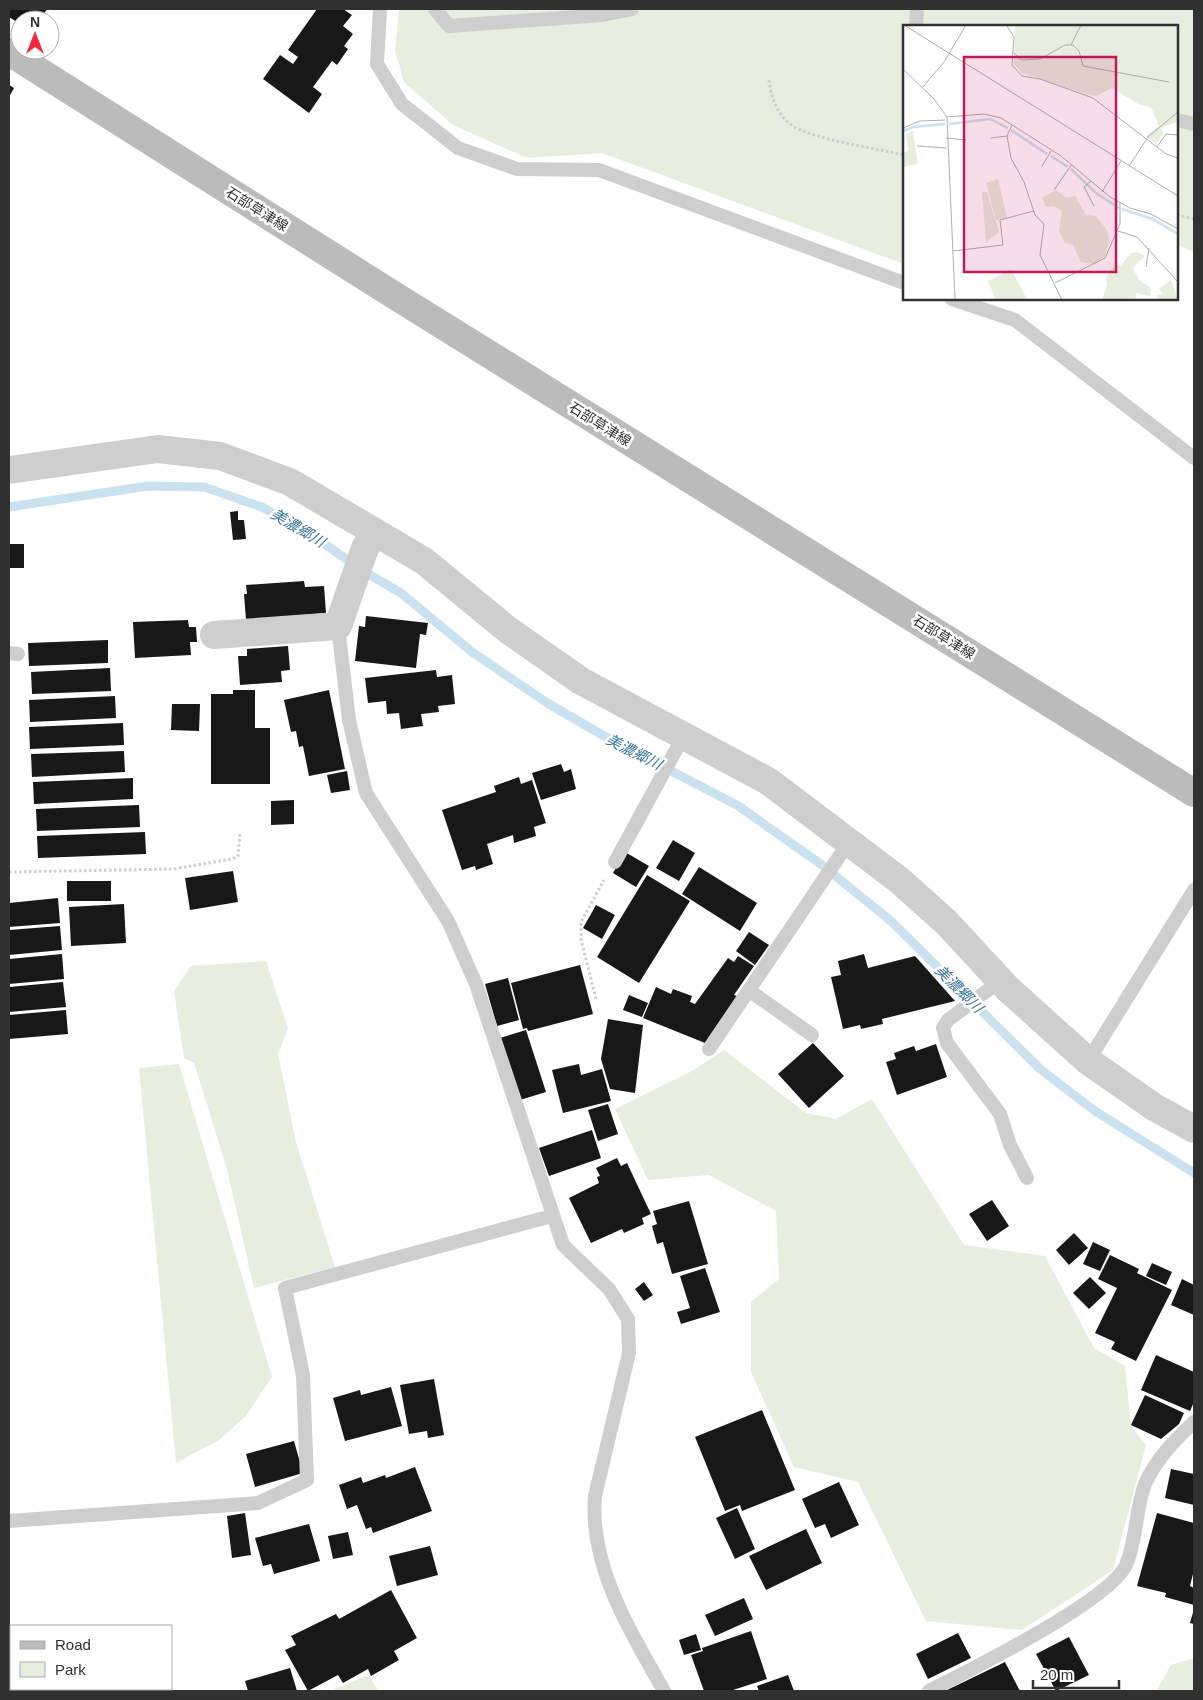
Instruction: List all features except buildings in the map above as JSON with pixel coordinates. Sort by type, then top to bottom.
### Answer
[{"type":"main road","name":"石部草津線","points":[[9,52],[397,298],[1194,792]]},
{"type":"street","points":[[9,470],[158,450],[220,456],[290,482],[370,540],[424,561],[508,630],[581,681],[679,744],[768,781],[844,848],[899,880],[947,923],[991,988],[1088,1061],[1154,1107],[1194,1129]]},
{"type":"street","points":[[214,635],[338,626],[351,586],[370,540]]},
{"type":"lane","points":[[380,9],[377,64],[402,104],[458,148],[517,169],[599,170],[903,282]]},
{"type":"lane","points":[[435,9],[449,26],[603,15],[632,9]]},
{"type":"lane","points":[[916,25],[917,9]]},
{"type":"lane","points":[[1178,120],[1194,124]]},
{"type":"lane","points":[[955,300],[1015,320],[1194,458]]},
{"type":"lane","points":[[338,626],[349,720],[366,794],[433,896],[456,939],[476,984],[563,1245],[609,1289],[628,1319],[629,1353],[595,1496],[593,1517],[602,1562],[620,1611],[664,1691]]},
{"type":"lane","points":[[615,862],[679,744]]},
{"type":"lane","points":[[709,1049],[844,848]]},
{"type":"lane","points":[[1088,1061],[1194,890]]},
{"type":"lane","points":[[991,988],[948,1020],[943,1028],[946,1042],[1000,1114],[1010,1145],[1027,1178]]},
{"type":"lane","points":[[750,990],[812,1035]]},
{"type":"lane","points":[[9,1521],[258,1503],[307,1480],[304,1376],[285,1288],[552,1216]]},
{"type":"lane","points":[[929,1691],[1070,1614],[1112,1584],[1125,1566],[1145,1484],[1167,1447],[1194,1422]]},
{"type":"path","points":[[768,80],[770,94],[777,109],[793,126],[810,133],[903,155]]},
{"type":"path","points":[[1178,215],[1194,219]]},
{"type":"path","points":[[9,872],[173,869],[232,859],[238,856],[240,834]]},
{"type":"path","points":[[596,999],[581,939],[581,922],[615,862]]},
{"type":"green space","points":[[399,9],[1194,9],[1194,252],[1178,245],[1178,25],[903,25],[903,264],[602,153],[527,158],[453,125],[404,82],[395,51]]},
{"type":"green space","points":[[266,961],[288,1028],[278,1054],[296,1142],[335,1267],[254,1288],[227,1169],[194,1063],[184,1058],[174,991],[191,966]]},
{"type":"green space","points":[[724,1050],[806,1113],[836,1119],[872,1099],[964,1245],[1045,1256],[1094,1348],[1125,1366],[1131,1426],[1146,1445],[1113,1570],[1022,1630],[926,1621],[858,1482],[794,1467],[751,1372],[751,1302],[779,1279],[776,1211],[709,1175],[648,1180],[615,1109],[692,1071]]},
{"type":"green space","points":[[179,1064],[272,1377],[246,1416],[219,1440],[176,1463],[139,1068]]},
{"type":"green space","points":[[1194,1658],[1194,1691],[1156,1691],[1171,1665]]},
{"type":"green space","points":[[369,1675],[378,1691],[330,1691]]},
{"type":"waterway","name":"美濃郷川","points":[[9,507],[148,486],[204,487],[262,507],[310,534],[365,572],[401,593],[472,652],[549,704],[611,740],[737,805],[822,865],[891,921],[1040,1069],[1095,1111],[1194,1173]]}]
